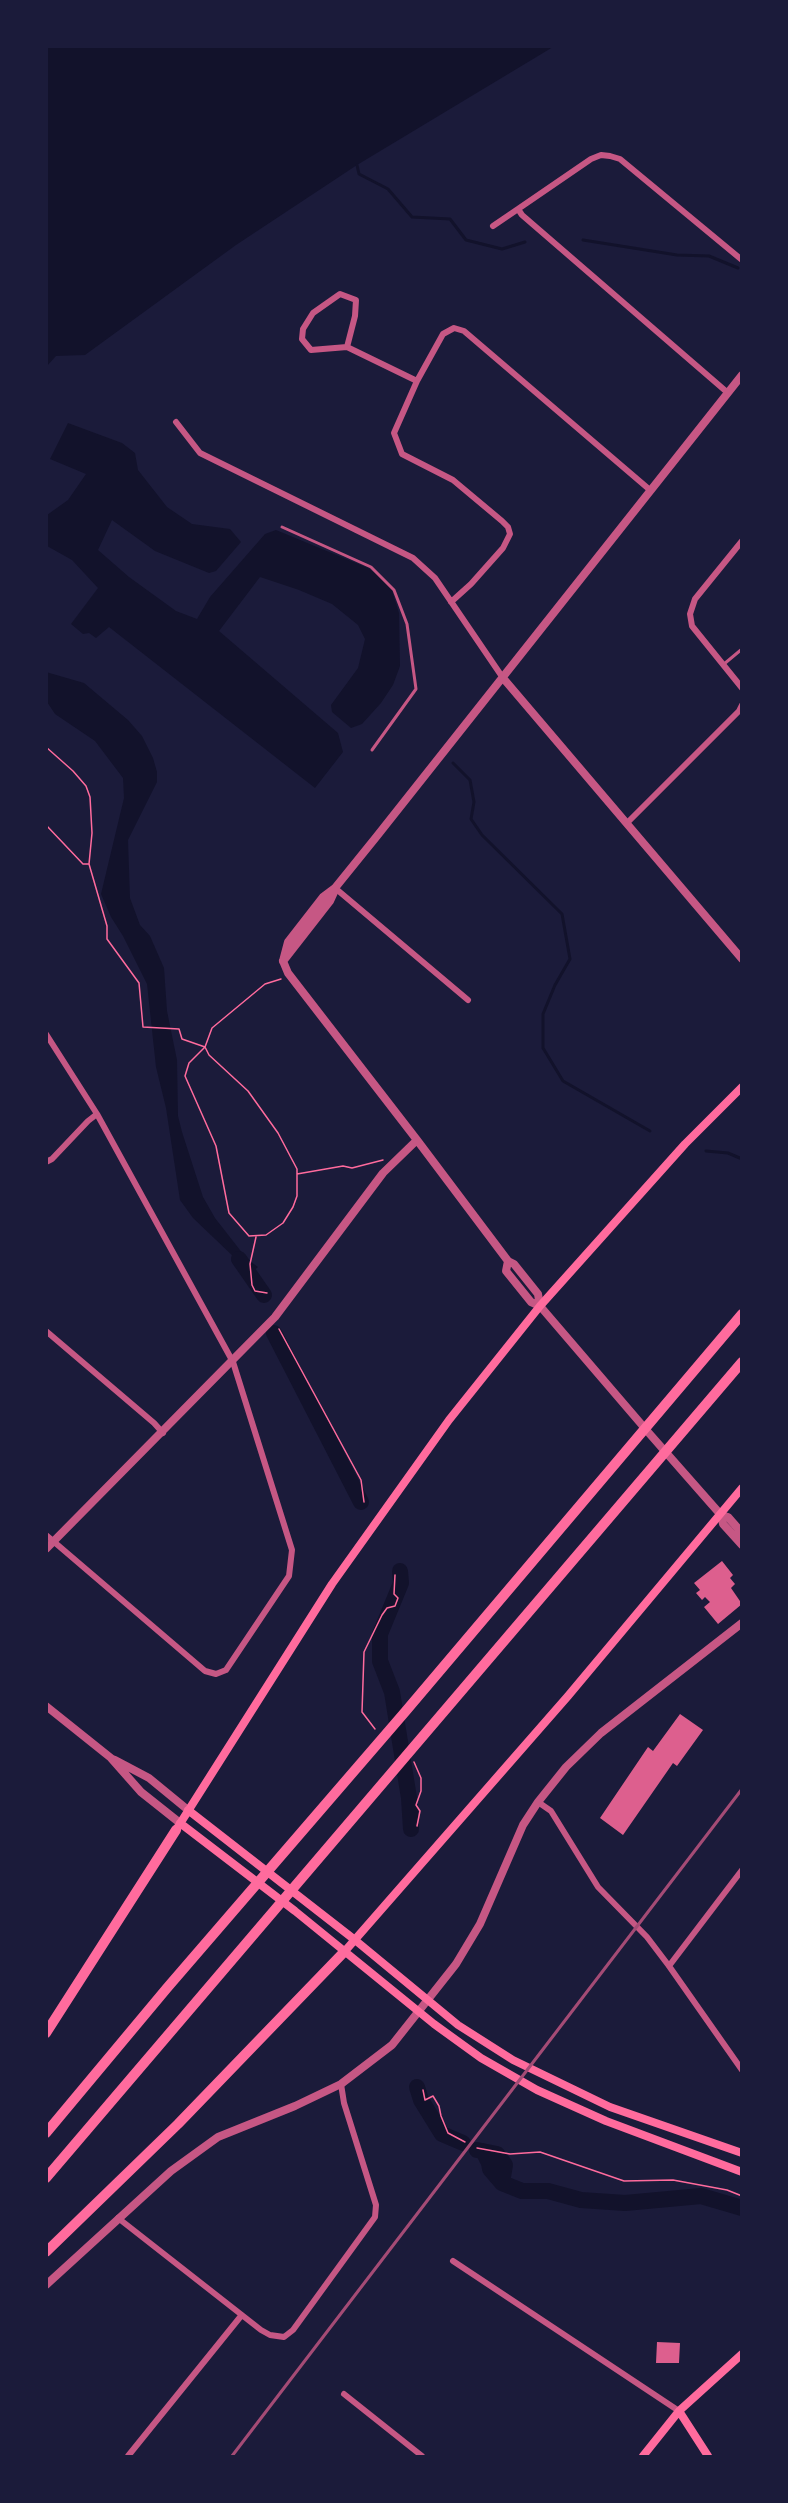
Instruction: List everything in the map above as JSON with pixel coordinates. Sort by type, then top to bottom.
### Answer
[{"type":"highway","points":[[46,2133],[377,1739],[405,1712],[741,1314]]},
{"type":"highway","points":[[46,2178],[741,1362]]},
{"type":"highway","points":[[46,2033],[178,1827]]},
{"type":"highway","points":[[46,2252],[178,2124],[345,1951]]},
{"type":"main road","points":[[741,1087],[685,1144],[540,1306],[449,1420],[371,1526],[178,1827],[225,1859],[345,1951],[434,2024],[482,2058],[558,2100],[606,2121],[741,2172]]},
{"type":"main road","points":[[345,1951],[568,1696],[721,1515],[741,1488]]},
{"type":"main road","points":[[188,1810],[356,1940],[458,2025],[490,2046],[521,2064],[610,2107],[741,2153]]},
{"type":"main road","points":[[644,2457],[679,2411],[741,2354]]},
{"type":"main road","points":[[679,2411],[708,2457]]},
{"type":"street","points":[[493,226],[591,159],[601,155],[610,156],[620,159],[741,260]]},
{"type":"street","points":[[518,209],[522,215],[728,393]]},
{"type":"street","points":[[347,347],[355,316],[356,300],[340,294],[313,313],[303,329],[302,339],[311,350],[347,347],[417,381]]},
{"type":"street","points":[[451,602],[471,584],[503,548],[510,534],[508,527],[502,521],[453,480],[402,454],[394,434],[417,381],[443,334],[454,328],[464,331],[650,490]]},
{"type":"street","points":[[741,375],[335,888],[330,901],[283,961],[288,974],[417,1140],[507,1261],[514,1264],[538,1294],[540,1306],[721,1515],[723,1524],[741,1545]]},
{"type":"street","points":[[176,422],[200,453],[413,558],[435,578],[503,678],[741,959]]},
{"type":"street","points":[[741,541],[694,599],[690,614],[692,626],[741,688]]},
{"type":"street","points":[[627,822],[739,711],[741,705]]},
{"type":"street","points":[[335,888],[468,1000]]},
{"type":"street","points":[[46,1034],[97,1114],[232,1362],[292,1550],[289,1576],[285,1585],[226,1670],[216,1674],[205,1671],[46,1535]]},
{"type":"street","points":[[46,1162],[52,1159],[97,1114]]},
{"type":"street","points":[[46,1550],[275,1317],[382,1173],[417,1140]]},
{"type":"street","points":[[46,1331],[163,1433]]},
{"type":"street","points":[[721,1515],[728,1517],[741,1533]]},
{"type":"street","points":[[46,2285],[173,2170],[218,2136],[295,2106],[341,2084],[392,2045],[456,1964],[480,1924],[523,1825],[566,1767],[601,1733],[741,1623]]},
{"type":"street","points":[[46,1706],[111,1758],[141,1792],[178,1827]]},
{"type":"street","points":[[111,1758],[149,1778],[188,1810]]},
{"type":"street","points":[[538,1802],[550,1811],[598,1887],[647,1937],[669,1966],[738,2059],[741,2070]]},
{"type":"street","points":[[669,1966],[741,1870]]},
{"type":"street","points":[[118,2218],[241,2316],[261,2330],[277,2337],[284,2337],[293,2331],[375,2217],[376,2205],[344,2103],[341,2084]]},
{"type":"street","points":[[453,2261],[679,2411]]},
{"type":"street","points":[[128,2457],[241,2316]]},
{"type":"street","points":[[344,2394],[422,2457]]},
{"type":"lane","points":[[282,527],[370,567],[394,590],[407,624],[416,689],[372,750]]},
{"type":"lane","points":[[724,664],[741,649]]},
{"type":"path","points":[[46,747],[74,771],[86,786],[90,797],[92,833],[89,864],[107,926],[107,939],[139,983],[143,1027],[179,1029],[182,1040],[205,1047],[209,1055],[248,1091],[293,1157],[297,1174],[297,1196],[284,1223],[266,1235],[256,1237],[249,1236],[229,1213],[216,1146],[185,1076],[189,1063],[205,1047],[212,1028],[265,985],[281,979]]},
{"type":"path","points":[[46,825],[83,864],[89,864]]},
{"type":"path","points":[[297,1174],[343,1166],[352,1168],[384,1160]]},
{"type":"path","points":[[256,1237],[250,1264],[252,1285],[255,1291],[267,1293]]},
{"type":"path","points":[[279,1329],[361,1480],[364,1502]]},
{"type":"path","points":[[377,1739],[362,1712],[364,1652],[382,1615],[387,1608],[395,1606],[398,1598],[394,1594],[395,1575]]},
{"type":"path","points":[[409,1762],[412,1758],[421,1778],[421,1791],[416,1805],[420,1811],[417,1826]]},
{"type":"path","points":[[423,2090],[425,2100],[433,2097],[439,2106],[448,2133],[465,2142]]},
{"type":"path","points":[[477,2148],[510,2154],[540,2152],[624,2181],[673,2180],[727,2190],[741,2196]]},
{"type":"shaded area","points":[[47,46],[553,47],[357,165],[236,245],[85,355],[56,356],[47,366]]},
{"type":"shaded area","points":[[68,423],[122,443],[135,453],[138,470],[167,507],[192,524],[230,529],[241,542],[216,571],[209,573],[155,551],[112,520],[98,550],[129,577],[176,611],[197,619],[210,597],[265,534],[276,530],[368,568],[390,584],[399,613],[400,666],[393,685],[381,703],[362,724],[351,728],[332,712],[331,705],[358,668],[365,639],[358,625],[332,604],[260,577],[219,631],[338,733],[343,752],[315,788],[109,627],[96,638],[89,633],[83,634],[71,624],[98,588],[72,560],[47,546],[47,515],[68,500],[86,474],[50,459]]},
{"type":"shaded area","points":[[46,672],[84,683],[128,720],[142,736],[153,758],[157,782],[128,840],[130,898],[140,925],[150,936],[164,968],[167,1011],[177,1060],[178,1116],[182,1132],[203,1197],[215,1218],[247,1259],[258,1267],[245,1278],[241,1274],[237,1260],[193,1218],[180,1200],[166,1108],[156,1067],[147,984],[101,894],[124,798],[123,778],[95,741],[55,714],[47,702]]},
{"type":"building","points":[[722,1561],[733,1575],[730,1578],[735,1584],[731,1588],[742,1604],[718,1624],[704,1607],[710,1602],[705,1597],[702,1600],[696,1593],[700,1590],[694,1583]]},
{"type":"building","points":[[680,1714],[703,1730],[677,1766],[673,1763],[623,1835],[600,1818],[648,1747],[653,1751]]},
{"type":"building","points":[[657,2342],[680,2343],[679,2363],[656,2363]]},
{"type":"waterway","points":[[357,165],[359,174],[388,189],[412,217],[450,219],[466,240],[502,249],[525,242]]},
{"type":"waterway","points":[[583,240],[677,255],[709,256],[738,268]]},
{"type":"waterway","points":[[453,763],[470,780],[474,802],[471,819],[482,835],[562,914],[570,959],[555,985],[543,1014],[543,1048],[563,1081],[650,1131]]},
{"type":"waterway","points":[[706,1151],[728,1153],[742,1159]]},
{"type":"waterway","points":[[239,1259],[264,1295]]},
{"type":"waterway","points":[[274,1333],[361,1502]]},
{"type":"waterway","points":[[400,1571],[401,1583],[380,1634],[380,1661],[392,1692],[409,1798],[411,1829]]},
{"type":"waterway","points":[[417,2087],[421,2100],[442,2134],[463,2143]]},
{"type":"waterway","points":[[477,2150],[497,2154],[505,2165],[502,2183],[522,2191],[548,2191],[581,2200],[625,2203],[701,2196],[742,2208]]},
{"type":"waterway","points":[[483,2151],[490,2169],[502,2183]]},
{"type":"railway","points":[[232,2456],[742,1789]]}]
